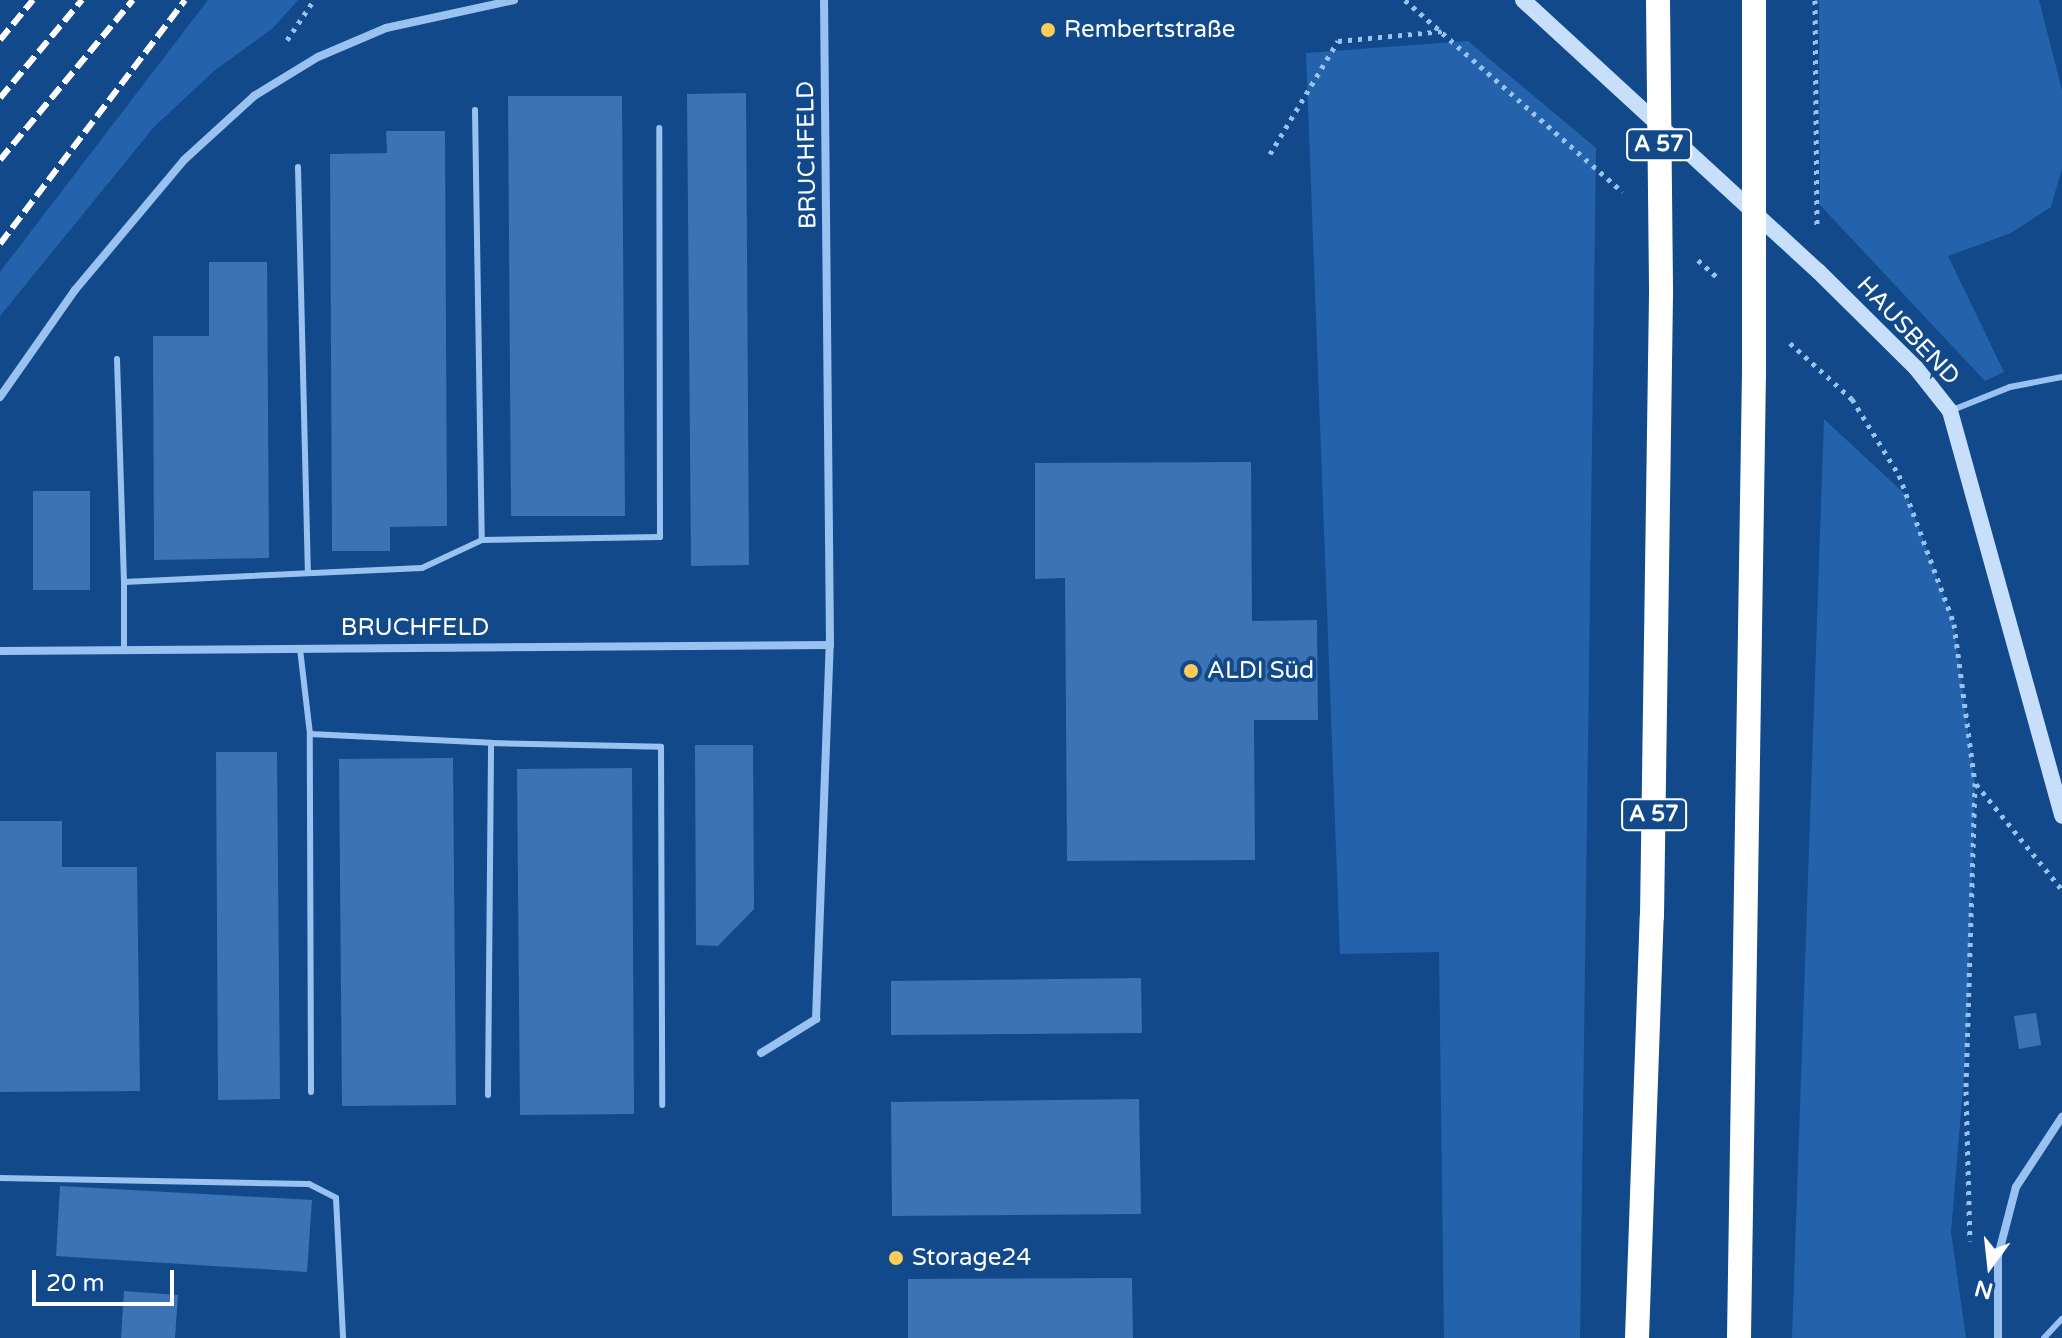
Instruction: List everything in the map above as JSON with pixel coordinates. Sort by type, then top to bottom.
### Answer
[{"type":"highway","name":"A 57","points":[[1637,1338],[1652,916],[1661,291],[1658,0]]},
{"type":"highway","points":[[1739,1338],[1754,375],[1754,0]]},
{"type":"main road","name":"HAUSBEND","points":[[1523,0],[1818,271],[1916,368],[1950,411],[2062,816]]},
{"type":"street","points":[[0,397],[75,290],[174,172],[254,96],[318,57],[386,28],[514,0]]},
{"type":"street","name":"BRUCHFELD","points":[[761,1053],[816,1019],[829,782],[824,0]]},
{"type":"street","name":"BRUCHFELD","points":[[0,651],[830,645]]},
{"type":"street","points":[[1998,1338],[1998,1256],[2016,1187],[2062,1117]]},
{"type":"lane","points":[[475,110],[482,540]]},
{"type":"lane","points":[[124,582],[422,568],[482,540],[660,537],[659,128]]},
{"type":"lane","points":[[298,167],[308,573]]},
{"type":"lane","points":[[117,359],[124,650]]},
{"type":"lane","points":[[1950,411],[2010,387],[2062,377]]},
{"type":"lane","points":[[300,649],[310,734],[311,1092]]},
{"type":"lane","points":[[310,734],[661,747],[662,1105]]},
{"type":"lane","points":[[488,1095],[491,743]]},
{"type":"lane","points":[[0,1178],[309,1184],[336,1198],[343,1338]]},
{"type":"lane","points":[[2044,1338],[2062,1319]]},
{"type":"path","points":[[1815,0],[1818,271]]},
{"type":"path","points":[[1270,154],[1338,41],[1444,31]]},
{"type":"path","points":[[1970,1245],[1966,1091],[1975,783],[2062,890]]},
{"type":"shaded area","points":[[208,0],[298,0],[273,28],[214,71],[154,127],[0,316],[0,272]]},
{"type":"shaded area","points":[[1819,0],[2039,0],[2062,90],[2062,168],[2051,207],[2011,233],[1948,256],[2004,372],[1985,381],[1820,205]]},
{"type":"shaded area","points":[[1468,41],[1596,148],[1580,1338],[1444,1338],[1439,952],[1340,954],[1306,53]]},
{"type":"shaded area","points":[[1824,419],[1907,496],[1954,624],[1975,783],[1967,1039],[1951,1232],[1966,1338],[1792,1338]]},
{"type":"building","points":[[746,93],[749,565],[691,566],[687,94]]},
{"type":"building","points":[[508,96],[622,96],[625,516],[511,516]]},
{"type":"building","points":[[386,131],[445,131],[447,526],[390,527],[390,551],[332,551],[330,154],[387,153]]},
{"type":"building","points":[[209,262],[267,262],[269,558],[154,560],[153,336],[209,336]]},
{"type":"building","name":"ALDI Süd","points":[[1251,462],[1252,621],[1317,620],[1318,720],[1254,720],[1255,860],[1067,861],[1065,578],[1035,579],[1035,463]]},
{"type":"building","points":[[33,491],[90,491],[90,590],[33,590]]},
{"type":"building","points":[[695,745],[753,745],[754,909],[718,946],[696,945]]},
{"type":"building","points":[[216,752],[277,752],[280,1099],[218,1100]]},
{"type":"building","points":[[453,758],[456,1105],[342,1106],[339,759]]},
{"type":"building","points":[[632,768],[634,1114],[520,1115],[517,769]]},
{"type":"building","points":[[0,821],[62,821],[62,867],[137,867],[140,1091],[0,1092]]},
{"type":"building","points":[[1141,978],[1142,1033],[891,1035],[891,981]]},
{"type":"building","points":[[2036,1013],[2041,1045],[2019,1049],[2014,1016]]},
{"type":"building","points":[[1139,1099],[1141,1214],[892,1216],[891,1102]]},
{"type":"building","points":[[60,1186],[312,1200],[307,1272],[56,1256]]},
{"type":"building","points":[[1132,1278],[1133,1338],[908,1338],[908,1279]]},
{"type":"building","points":[[124,1291],[178,1295],[175,1338],[121,1338]]},
{"type":"railway","points":[[0,40],[33,0]]},
{"type":"railway","points":[[0,98],[82,0]]},
{"type":"railway","points":[[0,160],[133,0]]},
{"type":"railway","points":[[0,244],[185,0]]},
{"type":"place","name":"Rembertstraße","points":[[1048,30]]},
{"type":"place","name":"ALDI Süd","points":[[1191,671]]},
{"type":"place","name":"Storage24","points":[[896,1258]]}]
